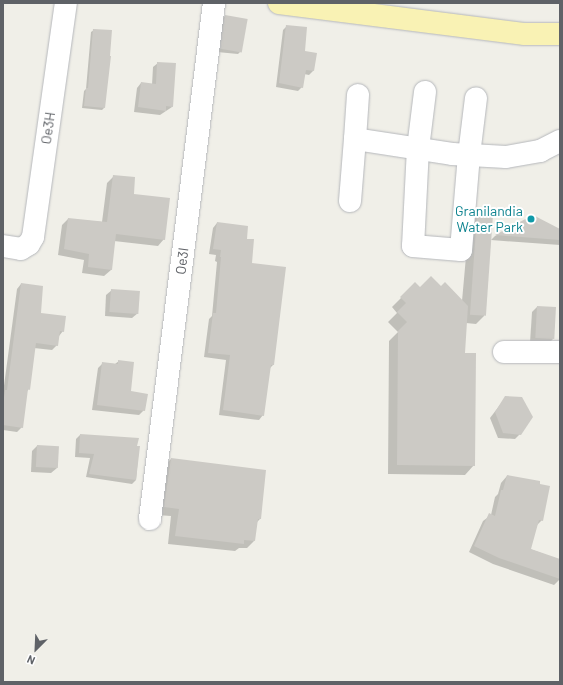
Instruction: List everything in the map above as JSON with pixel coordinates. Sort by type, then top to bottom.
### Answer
[{"type":"main road","points":[[279,3],[525,34],[560,34]]},
{"type":"street","name":"Oe3H","points":[[12,247],[29,244],[33,236],[66,3]]},
{"type":"street","name":"Oe3I","points":[[150,519],[214,3]]},
{"type":"street","points":[[425,92],[418,148],[413,246],[461,250],[469,155],[476,98]]},
{"type":"street","points":[[350,201],[358,95]]},
{"type":"street","points":[[355,139],[469,155],[506,157],[540,151],[560,141]]},
{"type":"street","points":[[504,352],[560,352]]},
{"type":"building","points":[[225,15],[248,19],[242,52],[219,48]]},
{"type":"building","points":[[286,25],[307,27],[305,51],[317,53],[314,71],[306,70],[303,88],[279,83]]},
{"type":"building","points":[[93,29],[112,30],[111,56],[105,108],[84,106],[86,88],[88,88]]},
{"type":"building","points":[[157,62],[176,63],[173,107],[166,106],[166,111],[138,107],[141,82],[156,84]]},
{"type":"building","points":[[113,175],[135,177],[134,194],[170,198],[165,240],[116,234],[112,270],[88,267],[89,254],[64,249],[68,218],[107,222]]},
{"type":"building","points":[[477,214],[493,215],[486,316],[470,315]]},
{"type":"building","points":[[533,215],[560,229],[560,240],[495,235]]},
{"type":"building","points":[[217,222],[248,226],[247,239],[254,239],[252,263],[286,267],[274,365],[271,365],[264,416],[223,410],[230,355],[208,353],[213,313],[216,313],[221,257],[221,250],[213,249]]},
{"type":"building","points":[[431,276],[441,286],[445,282],[468,306],[465,353],[476,353],[475,466],[397,465],[398,331],[407,322],[397,312],[406,303],[400,297],[415,282],[420,287]]},
{"type":"building","points":[[21,283],[43,286],[41,313],[66,316],[64,332],[60,331],[58,346],[36,343],[23,428],[3,425],[3,405],[5,390],[7,390]]},
{"type":"building","points":[[111,289],[140,291],[138,314],[109,312]]},
{"type":"building","points":[[537,306],[556,307],[554,339],[535,338]]},
{"type":"building","points":[[118,360],[134,362],[131,391],[148,394],[145,411],[97,405],[102,362],[118,364]]},
{"type":"building","points":[[505,396],[522,397],[533,417],[521,435],[503,433],[495,412]]},
{"type":"building","points":[[80,434],[139,438],[137,446],[140,446],[136,480],[89,474],[94,454],[79,453]]},
{"type":"building","points":[[37,445],[59,446],[58,468],[36,467]]},
{"type":"building","points":[[171,458],[266,470],[261,519],[258,519],[255,541],[244,540],[244,544],[175,536],[179,509],[164,507]]},
{"type":"building","points":[[507,475],[540,481],[540,484],[550,486],[543,521],[539,520],[531,549],[560,559],[560,579],[499,558],[474,546],[489,513],[495,516],[501,490],[503,490]]},
{"type":"place","name":"Granilandia Water Park","points":[[531,219]]}]
